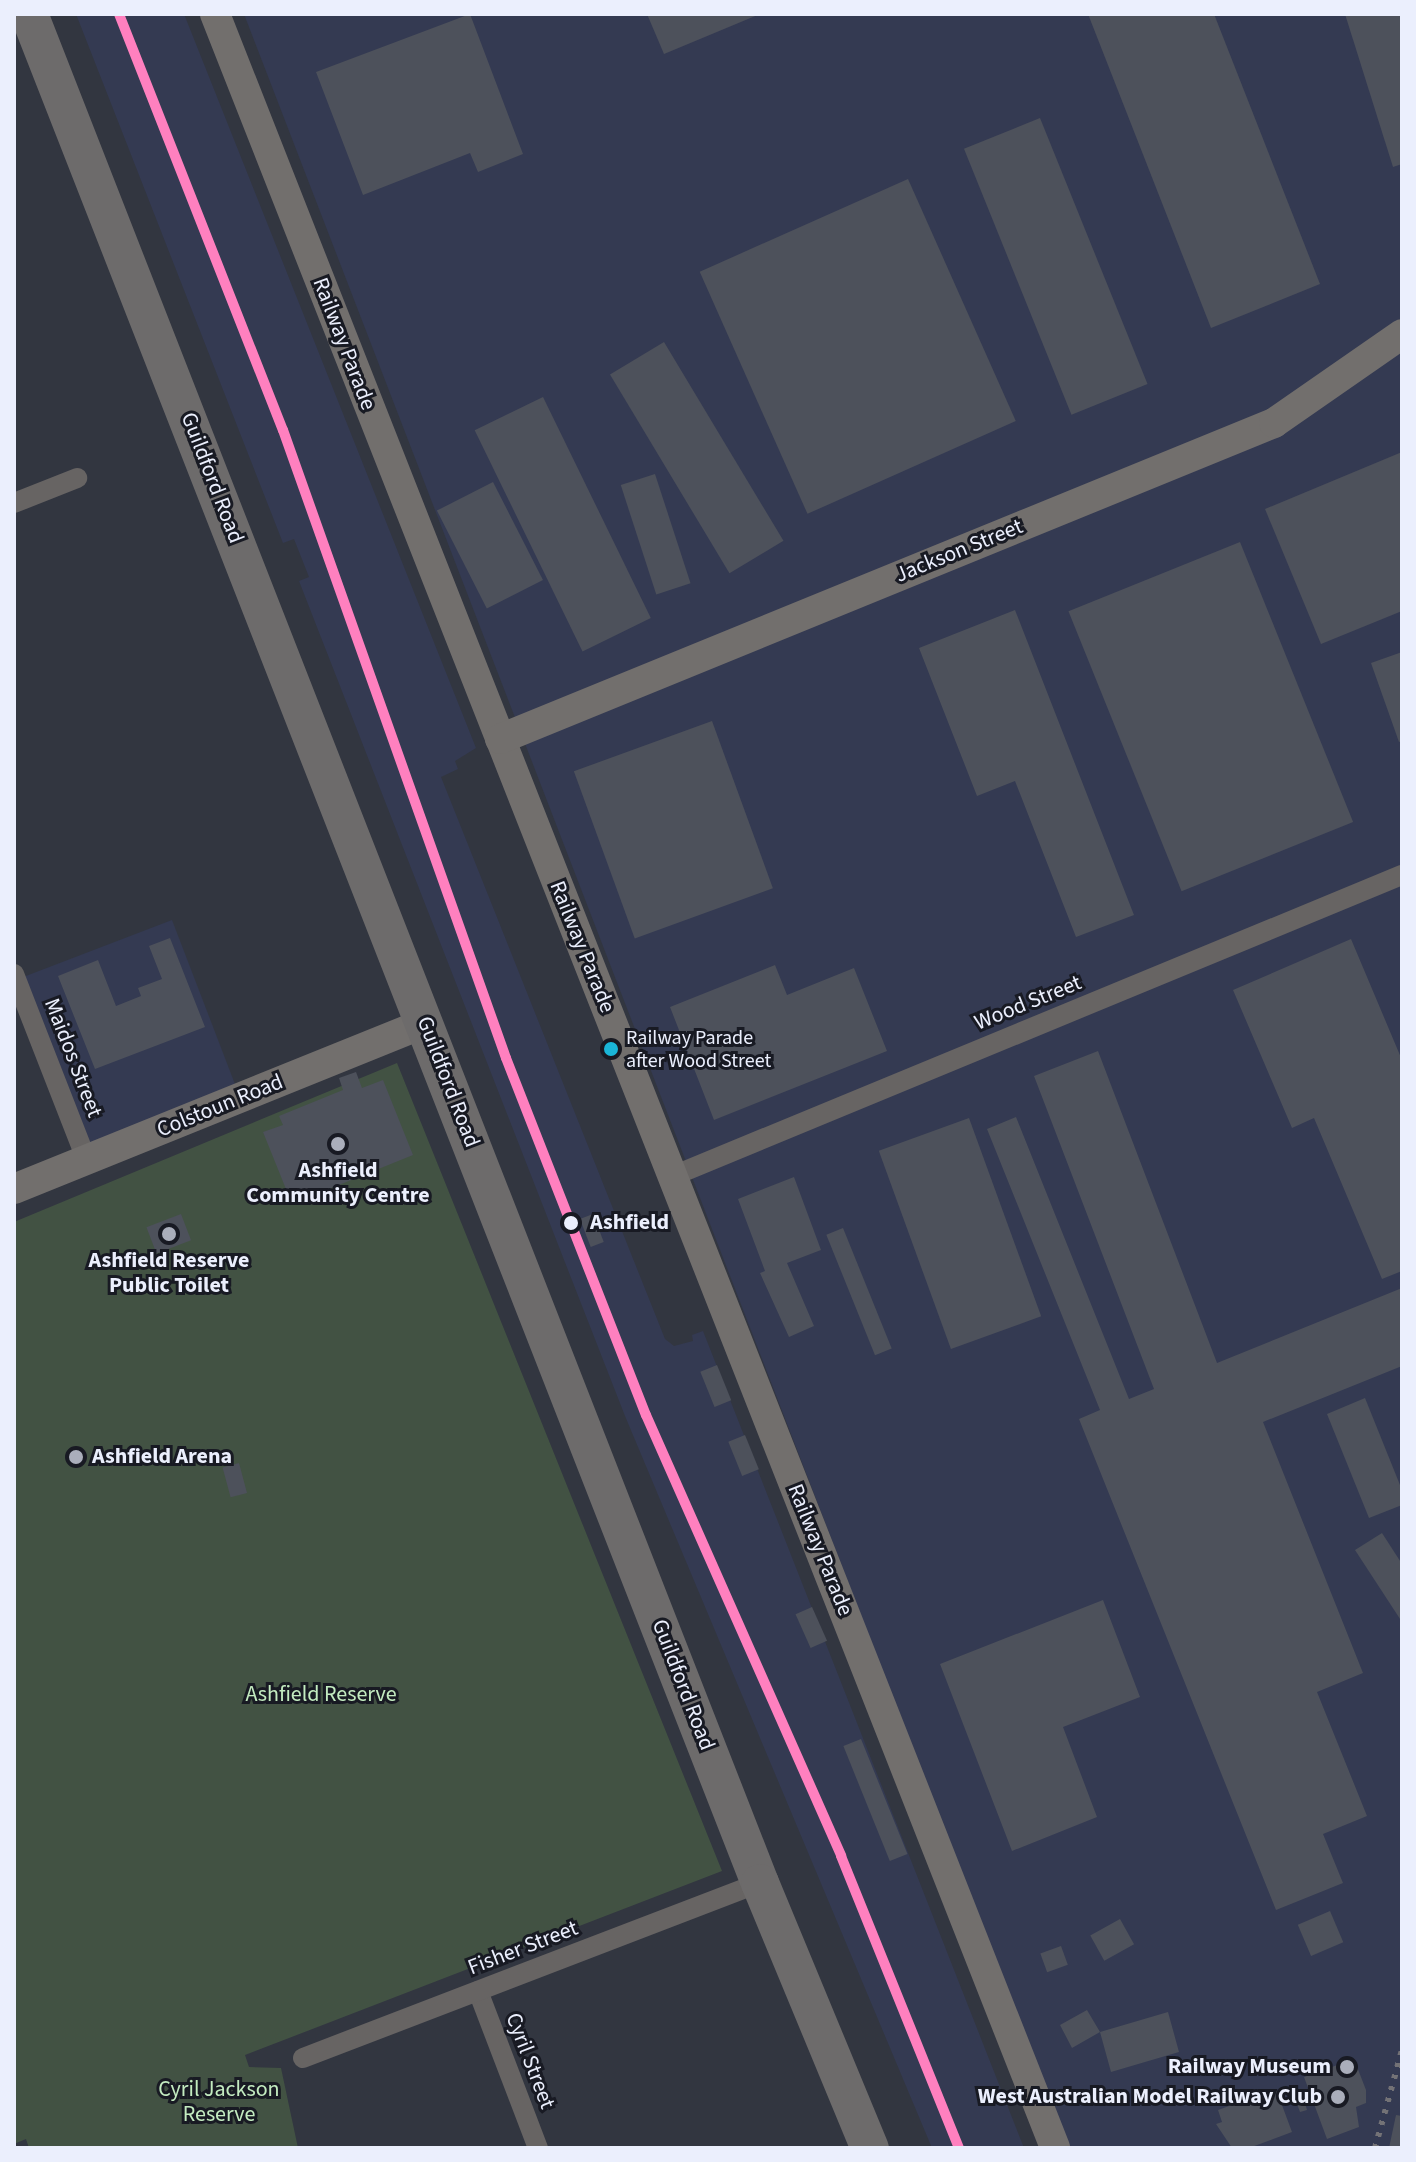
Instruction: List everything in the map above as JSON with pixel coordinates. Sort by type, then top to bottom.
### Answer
[{"type":"highway","name":"Guildford Road","points":[[29,14],[760,1883],[870,2148]]},
{"type":"street","name":"Railway Parade","points":[[215,14],[1055,2148]]},
{"type":"street","name":"Jackson Street","points":[[500,739],[1274,423],[1402,334]]},
{"type":"street","points":[[14,503],[77,478]]},
{"type":"street","name":"Wood Street","points":[[673,1176],[1402,875]]},
{"type":"street","name":"Maidos Street","points":[[14,974],[86,1159]]},
{"type":"street","name":"Colstoun Road","points":[[14,1189],[425,1023]]},
{"type":"street","name":"Fisher Street","points":[[303,2058],[760,1883]]},
{"type":"street","name":"Cyril Street","points":[[478,1991],[538,2148]]},
{"type":"shaded area","points":[[76,14],[184,14],[476,748],[455,761],[458,769],[441,777],[665,1339],[674,1346],[693,1341],[692,1335],[703,1331],[1024,2148],[932,2148],[625,1416],[299,581],[309,577],[294,539],[283,543]]},
{"type":"shaded area","points":[[244,14],[1402,14],[1402,2148],[1066,2148]]},
{"type":"shaded area","points":[[172,920],[240,1097],[84,1157],[16,980]]},
{"type":"green space","name":"Ashfield Reserve","points":[[397,1063],[722,1871],[245,2055],[249,2067],[281,2068],[298,2148],[29,2148],[26,2139],[14,2144],[14,1222]]},
{"type":"building","points":[[470,14],[523,154],[478,172],[470,153],[363,195],[316,72]]},
{"type":"building","points":[[647,14],[760,14],[664,54]]},
{"type":"building","points":[[1088,14],[1214,14],[1320,284],[1211,328]]},
{"type":"building","points":[[1345,14],[1402,14],[1402,164],[1393,167]]},
{"type":"building","points":[[1040,118],[1148,384],[1071,415],[964,149]]},
{"type":"building","points":[[908,179],[1016,421],[807,514],[700,272]]},
{"type":"building","points":[[664,342],[783,541],[729,573],[610,374]]},
{"type":"building","points":[[543,397],[651,618],[583,651],[475,430]]},
{"type":"building","points":[[1402,452],[1402,611],[1321,644],[1265,509]]},
{"type":"building","points":[[655,474],[691,583],[656,594],[621,485]]},
{"type":"building","points":[[493,482],[543,580],[487,609],[437,511]]},
{"type":"building","points":[[1240,542],[1353,822],[1182,891],[1068,611]]},
{"type":"building","points":[[1015,610],[1134,915],[1076,937],[1015,781],[977,796],[919,648]]},
{"type":"building","points":[[1402,652],[1402,741],[1399,742],[1371,663]]},
{"type":"building","points":[[712,721],[773,888],[635,939],[574,771]]},
{"type":"building","points":[[170,938],[205,1027],[95,1069],[58,976],[98,960],[116,1006],[141,996],[138,988],[162,979],[149,946]]},
{"type":"building","points":[[1351,939],[1402,1060],[1402,1271],[1382,1279],[1314,1118],[1292,1128],[1233,990]]},
{"type":"building","points":[[775,965],[787,995],[854,968],[887,1051],[714,1120],[670,1007]]},
{"type":"building","points":[[1098,1051],[1217,1363],[1402,1288],[1402,1366],[1263,1422],[1363,1673],[1317,1692],[1367,1816],[1323,1834],[1343,1883],[1276,1910],[1079,1419],[1100,1410],[987,1129],[1016,1117],[1129,1399],[1154,1389],[1034,1076]]},
{"type":"building","name":"Ashfield Community Centre","points":[[356,1072],[362,1088],[383,1080],[413,1155],[292,1204],[263,1132],[283,1125],[279,1116],[343,1090],[339,1078]]},
{"type":"building","points":[[969,1118],[1041,1316],[951,1349],[879,1151]]},
{"type":"building","points":[[794,1177],[821,1250],[787,1263],[814,1326],[789,1337],[760,1273],[765,1271],[738,1199]]},
{"type":"building","name":"Ashfield Reserve Public Toilet","points":[[181,1214],[191,1240],[156,1253],[146,1227]]},
{"type":"building","points":[[593,1214],[604,1242],[591,1247],[580,1219]]},
{"type":"building","points":[[843,1228],[892,1349],[875,1355],[826,1235]]},
{"type":"building","points":[[717,1365],[731,1400],[715,1407],[700,1372]]},
{"type":"building","points":[[1365,1398],[1402,1490],[1402,1505],[1369,1518],[1327,1414]]},
{"type":"building","points":[[745,1435],[759,1469],[742,1476],[728,1442]]},
{"type":"building","points":[[239,1463],[247,1493],[231,1497],[223,1467]]},
{"type":"building","points":[[1382,1533],[1402,1564],[1402,1622],[1355,1550]]},
{"type":"building","points":[[1103,1600],[1140,1697],[1063,1727],[1097,1817],[1012,1851],[940,1664]]},
{"type":"building","points":[[812,1607],[827,1641],[811,1648],[796,1614]]},
{"type":"building","points":[[861,1739],[907,1854],[890,1861],[843,1746]]},
{"type":"building","points":[[1330,1911],[1343,1942],[1311,1956],[1298,1925]]},
{"type":"building","points":[[1120,1919],[1134,1944],[1104,1961],[1090,1935]]},
{"type":"building","points":[[1061,1946],[1068,1965],[1047,1972],[1040,1954]]},
{"type":"building","points":[[1087,2010],[1100,2032],[1072,2048],[1060,2025]]},
{"type":"building","points":[[1168,2012],[1179,2052],[1111,2072],[1100,2032]]},
{"type":"building","name":"West Australian Model Railway Club","points":[[1354,2059],[1366,2090],[1366,2103],[1356,2107],[1359,2127],[1327,2139],[1304,2077]]},
{"type":"building","points":[[1276,2089],[1292,2132],[1249,2148],[1232,2148],[1216,2124],[1222,2122],[1218,2110]]},
{"type":"building","points":[[1301,2091],[1307,2110],[1300,2112],[1293,2093]]},
{"type":"building","points":[[1396,2115],[1402,2116],[1402,2148],[1389,2148]]},
{"type":"railway","points":[[1375,2148],[1402,2050]]},
{"type":"transit line","points":[[119,14],[283,430],[506,1058],[646,1415],[841,1856],[959,2148]]},
{"type":"place","name":"Railway Parade after Wood Street","points":[[611,1049]]},
{"type":"place","name":"Ashfield Community Centre","points":[[338,1144]]},
{"type":"place","name":"Ashfield","points":[[571,1223]]},
{"type":"place","name":"Ashfield Reserve Public Toilet","points":[[169,1234]]},
{"type":"place","name":"Ashfield Arena","points":[[76,1457]]},
{"type":"place","name":"Railway Museum","points":[[1347,2067]]},
{"type":"place","name":"West Australian Model Railway Club","points":[[1338,2097]]},
{"type":"park label","name":"Cyril Jackson Reserve","points":[[219,2102]]}]
